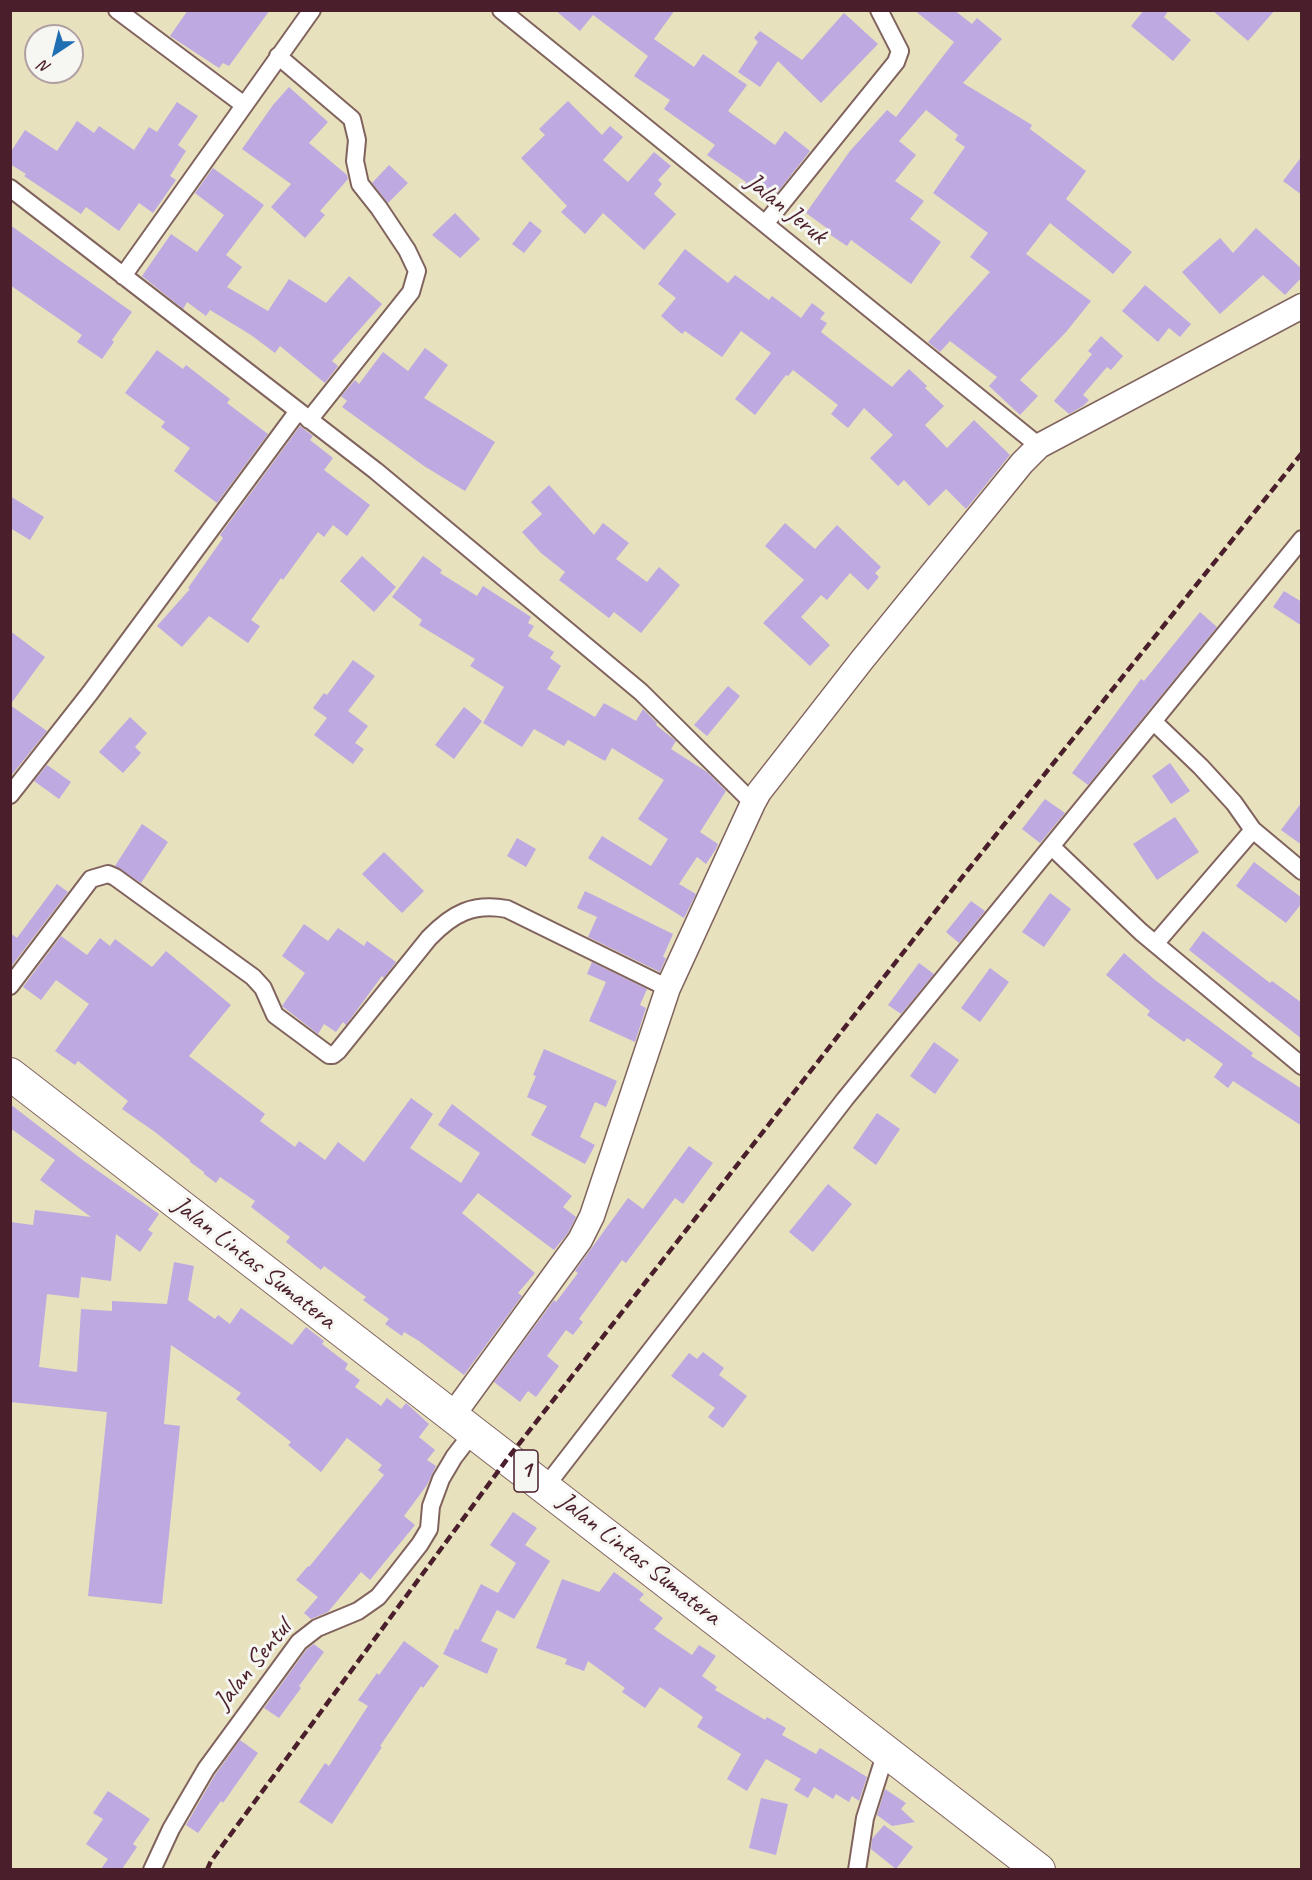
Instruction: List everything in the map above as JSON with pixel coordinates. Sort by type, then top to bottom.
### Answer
[{"type":"highway","name":"Jalan Lintas Sumatera","points":[[10,1074],[1039,1869]]},
{"type":"street","points":[[117,10],[244,105]]},
{"type":"street","points":[[123,276],[312,10]]},
{"type":"street","name":"Jalan Jeruk","points":[[501,10],[1038,446]]},
{"type":"street","points":[[765,224],[896,62],[900,51],[879,10]]},
{"type":"street","points":[[10,795],[303,415],[411,292],[417,271],[407,250],[360,184],[356,161],[357,140],[352,119],[279,56]]},
{"type":"street","points":[[10,188],[376,471],[641,692],[753,803]]},
{"type":"street","points":[[463,1423],[588,1224],[668,988],[759,792],[870,651],[1038,446],[1302,306]]},
{"type":"street","points":[[546,1486],[844,1099],[1302,539]]},
{"type":"street","points":[[1154,722],[1201,767],[1234,803],[1253,830],[1302,871]]},
{"type":"street","points":[[1155,944],[1253,830]]},
{"type":"street","points":[[1052,847],[1155,944],[1302,1066]]},
{"type":"street","points":[[10,986],[92,879],[108,874],[253,977],[263,988],[275,1016],[329,1055],[338,1052],[442,924],[470,908],[490,906],[507,909],[668,988]]},
{"type":"street","name":"Jalan Sentul","points":[[152,1869],[171,1829],[206,1769],[299,1642],[317,1628],[358,1611],[378,1597],[420,1544],[429,1529],[431,1506],[441,1479],[454,1457],[463,1423]]},
{"type":"street","points":[[856,1869],[865,1818],[886,1752]]},
{"type":"building","points":[[188,10],[270,10],[229,66],[223,63],[219,68],[170,36]]},
{"type":"building","points":[[555,10],[675,10],[654,39],[694,67],[703,54],[747,85],[728,111],[775,145],[785,131],[810,151],[769,203],[745,184],[746,182],[707,155],[715,145],[664,109],[670,100],[634,76],[648,56],[593,15],[580,31]]},
{"type":"building","points":[[914,10],[954,10],[972,24],[977,18],[1002,39],[963,83],[1032,125],[1030,129],[1086,171],[1066,199],[1132,252],[1113,274],[1050,223],[1026,254],[1091,301],[1066,332],[1020,380],[1038,396],[1020,415],[989,386],[997,377],[950,341],[940,352],[928,342],[990,272],[970,257],[988,233],[933,193],[965,147],[955,140],[958,135],[926,110],[899,141],[916,155],[895,181],[924,201],[910,219],[941,242],[911,284],[851,240],[847,246],[826,232],[828,229],[806,213],[850,151],[887,110],[896,117],[954,42]]},
{"type":"building","points":[[1144,10],[1169,10],[1164,17],[1191,40],[1173,61],[1131,26]]},
{"type":"building","points":[[1212,10],[1275,10],[1248,41]]},
{"type":"building","points":[[844,13],[878,44],[821,103],[778,61],[760,87],[738,72],[758,42],[754,38],[760,31],[802,60]]},
{"type":"building","points":[[289,87],[328,122],[309,143],[347,175],[348,179],[320,211],[325,215],[305,238],[271,207],[291,184],[242,149],[273,105]]},
{"type":"building","points":[[568,101],[602,135],[610,126],[623,137],[603,160],[628,182],[654,152],[671,166],[658,180],[662,184],[654,194],[676,214],[644,250],[603,213],[585,234],[561,212],[567,206],[521,158],[545,135],[539,129]]},
{"type":"building","points":[[177,102],[198,116],[178,145],[186,151],[170,176],[176,180],[153,213],[139,203],[119,231],[86,207],[81,214],[10,164],[10,153],[25,130],[57,151],[77,121],[94,133],[99,126],[134,150],[149,127],[157,132]]},
{"type":"building","points":[[1302,156],[1302,195],[1283,181]]},
{"type":"building","points":[[389,165],[408,183],[388,203],[372,183]]},
{"type":"building","points":[[213,168],[264,205],[226,255],[242,267],[227,287],[268,311],[289,279],[326,303],[349,276],[382,304],[332,361],[338,366],[325,383],[280,346],[275,353],[210,310],[206,316],[187,302],[183,309],[142,276],[171,234],[197,252],[224,215],[195,193]]},
{"type":"building","points":[[455,213],[480,239],[460,258],[432,235]]},
{"type":"building","points":[[530,221],[542,231],[524,253],[512,244]]},
{"type":"building","points":[[10,225],[132,312],[102,359],[77,342],[82,335],[10,285]]},
{"type":"building","points":[[1256,228],[1302,269],[1302,277],[1285,295],[1263,275],[1220,314],[1182,272],[1220,238],[1233,253]]},
{"type":"building","points":[[685,249],[728,283],[735,275],[769,300],[772,296],[801,318],[812,303],[825,313],[820,319],[827,323],[821,332],[892,387],[909,369],[944,406],[925,425],[947,448],[974,420],[1010,455],[966,509],[946,489],[929,506],[904,480],[898,486],[870,458],[893,435],[864,408],[848,428],[831,414],[838,405],[793,370],[788,376],[786,375],[755,415],[735,399],[771,353],[741,331],[722,357],[685,331],[682,334],[661,316],[676,298],[658,284]]},
{"type":"building","points":[[1145,285],[1191,324],[1180,337],[1169,328],[1158,342],[1122,311]]},
{"type":"building","points":[[1101,336],[1123,356],[1111,370],[1107,367],[1083,395],[1089,400],[1069,414],[1054,401],[1092,354],[1088,351]]},
{"type":"building","points":[[425,348],[448,365],[424,398],[495,442],[465,491],[424,466],[342,407],[347,401],[341,396],[355,380],[359,384],[383,352],[408,371]]},
{"type":"building","points":[[157,350],[183,369],[186,365],[230,399],[227,403],[268,434],[217,503],[174,471],[190,448],[161,427],[165,422],[125,393]]},
{"type":"building","points":[[300,426],[313,436],[310,440],[333,458],[324,470],[370,505],[347,536],[333,525],[324,537],[318,532],[251,620],[260,626],[248,643],[209,616],[182,647],[157,626],[190,589],[188,588],[223,538],[220,535]]},
{"type":"building","points":[[549,485],[594,535],[603,523],[629,543],[616,559],[647,582],[659,567],[680,585],[641,633],[614,612],[609,618],[559,580],[565,572],[541,553],[522,532],[542,514],[531,502]]},
{"type":"building","points":[[10,496],[44,517],[30,540],[10,528]]},
{"type":"building","points":[[785,523],[815,549],[837,525],[881,567],[875,573],[879,577],[868,590],[850,573],[827,600],[821,595],[801,617],[830,645],[810,666],[763,623],[804,580],[765,546]]},
{"type":"building","points":[[362,556],[396,587],[374,612],[340,581]]},
{"type":"building","points":[[423,556],[442,570],[440,573],[477,596],[483,586],[531,617],[528,623],[534,626],[528,636],[554,652],[550,658],[561,666],[547,689],[595,717],[604,703],[636,721],[643,709],[657,723],[656,725],[676,741],[671,749],[707,772],[726,791],[700,832],[718,844],[716,849],[706,864],[697,857],[679,884],[696,894],[684,918],[588,858],[602,836],[651,866],[668,839],[638,819],[664,780],[612,748],[605,761],[568,740],[564,746],[534,729],[522,747],[483,723],[504,687],[470,666],[475,659],[419,625],[422,620],[392,597]]},
{"type":"building","points":[[1284,591],[1302,602],[1302,626],[1273,607]]},
{"type":"building","points":[[1200,612],[1217,627],[1088,785],[1072,773],[1141,679],[1144,681]]},
{"type":"building","points":[[10,631],[45,657],[10,705]]},
{"type":"building","points":[[353,660],[375,676],[348,711],[368,726],[355,743],[364,749],[353,764],[314,735],[327,718],[313,708],[324,693],[327,695]]},
{"type":"building","points":[[728,686],[740,696],[707,736],[694,725]]},
{"type":"building","points":[[10,705],[47,731],[10,777]]},
{"type":"building","points":[[464,707],[482,721],[454,759],[435,745]]},
{"type":"building","points":[[130,717],[147,733],[135,747],[141,753],[123,773],[99,752]]},
{"type":"building","points":[[1170,763],[1190,791],[1171,804],[1152,776]]},
{"type":"building","points":[[47,765],[71,782],[59,799],[34,781]]},
{"type":"building","points":[[1045,799],[1065,813],[1040,843],[1022,829]]},
{"type":"building","points":[[1302,802],[1302,845],[1281,830]]},
{"type":"building","points":[[1175,817],[1199,852],[1157,880],[1133,844]]},
{"type":"building","points":[[142,824],[168,842],[141,883],[115,866]]},
{"type":"building","points":[[517,838],[536,849],[526,867],[507,856]]},
{"type":"building","points":[[384,852],[424,891],[402,913],[362,874]]},
{"type":"building","points":[[1254,862],[1302,898],[1302,903],[1286,923],[1236,886]]},
{"type":"building","points":[[57,884],[68,892],[10,968],[10,933],[17,938]]},
{"type":"building","points":[[585,891],[673,934],[663,957],[666,958],[660,972],[588,937],[597,917],[577,908]]},
{"type":"building","points":[[1050,893],[1071,909],[1044,947],[1022,932]]},
{"type":"building","points":[[971,901],[985,911],[959,943],[946,932]]},
{"type":"building","points":[[304,924],[328,941],[338,928],[364,946],[367,941],[396,962],[384,978],[382,976],[346,1025],[343,1022],[336,1032],[324,1024],[318,1034],[282,1006],[305,973],[282,956]]},
{"type":"building","points":[[1203,931],[1270,983],[1272,981],[1302,1003],[1302,1039],[1189,950]]},
{"type":"building","points":[[61,936],[87,955],[100,938],[110,946],[115,939],[152,967],[166,951],[231,1005],[189,1056],[265,1114],[260,1121],[295,1147],[299,1141],[325,1160],[338,1142],[364,1162],[411,1098],[433,1114],[410,1148],[461,1183],[480,1153],[438,1125],[452,1104],[572,1196],[563,1207],[576,1217],[568,1233],[554,1250],[478,1193],[462,1213],[535,1273],[518,1293],[522,1296],[464,1375],[419,1341],[404,1332],[402,1336],[385,1324],[389,1319],[363,1300],[366,1297],[324,1266],[321,1270],[286,1242],[290,1237],[251,1207],[255,1201],[220,1177],[216,1183],[204,1174],[155,1132],[122,1109],[128,1101],[78,1061],[75,1065],[55,1051],[89,1004],[56,980],[41,1000],[23,987]]},
{"type":"building","points":[[1124,953],[1155,980],[1253,1053],[1251,1056],[1302,1089],[1302,1126],[1233,1081],[1228,1088],[1214,1077],[1223,1064],[1187,1038],[1184,1042],[1147,1015],[1150,1011],[1106,975]]},
{"type":"building","points":[[592,962],[647,989],[640,1005],[646,1008],[635,1042],[589,1021],[606,982],[587,974]]},
{"type":"building","points":[[919,963],[934,974],[901,1014],[888,1005]]},
{"type":"building","points":[[990,968],[1009,982],[980,1022],[961,1008]]},
{"type":"building","points":[[934,1042],[959,1060],[935,1094],[910,1076]]},
{"type":"building","points":[[544,1049],[617,1081],[606,1107],[595,1102],[580,1137],[595,1145],[585,1164],[531,1135],[547,1106],[527,1097]]},
{"type":"building","points":[[10,1104],[84,1161],[159,1214],[148,1230],[153,1233],[140,1252],[116,1234],[111,1281],[81,1277],[79,1298],[47,1294],[39,1367],[77,1372],[81,1309],[112,1311],[112,1301],[167,1304],[174,1262],[194,1266],[188,1300],[215,1319],[218,1315],[230,1324],[241,1308],[292,1345],[306,1327],[324,1341],[322,1344],[348,1364],[345,1369],[360,1380],[355,1387],[381,1406],[387,1398],[401,1409],[406,1403],[429,1424],[419,1437],[435,1450],[427,1460],[436,1466],[427,1485],[404,1516],[415,1525],[370,1580],[361,1572],[328,1612],[311,1619],[304,1613],[318,1597],[296,1580],[384,1475],[378,1470],[382,1465],[347,1438],[321,1472],[288,1445],[291,1442],[236,1399],[241,1393],[171,1345],[164,1424],[180,1426],[162,1604],[88,1596],[107,1412],[10,1402],[10,1222],[33,1225],[35,1210],[91,1217],[40,1180],[55,1160],[10,1128]]},
{"type":"building","points":[[877,1113],[900,1129],[876,1165],[853,1148]]},
{"type":"building","points":[[689,1146],[713,1163],[683,1204],[675,1198],[626,1263],[622,1260],[579,1319],[583,1322],[573,1335],[566,1330],[547,1356],[559,1366],[536,1397],[528,1391],[520,1402],[494,1382],[554,1300],[556,1302],[578,1273],[575,1271],[628,1198],[643,1209]]},
{"type":"building","points":[[828,1184],[852,1204],[813,1252],[789,1232]]},
{"type":"building","points":[[703,1352],[724,1368],[719,1375],[747,1396],[723,1428],[708,1417],[715,1408],[671,1376],[689,1353],[697,1359]]},
{"type":"building","points":[[513,1512],[537,1528],[525,1545],[550,1561],[514,1619],[497,1610],[481,1641],[498,1649],[487,1674],[443,1654],[481,1584],[498,1593],[516,1563],[490,1545]]},
{"type":"building","points":[[614,1572],[644,1594],[639,1600],[663,1618],[654,1629],[692,1655],[699,1645],[716,1656],[702,1676],[717,1687],[715,1690],[765,1720],[767,1717],[786,1728],[782,1735],[816,1754],[820,1748],[867,1777],[859,1801],[852,1796],[849,1802],[836,1794],[833,1799],[814,1787],[808,1798],[794,1790],[801,1779],[766,1759],[747,1791],[727,1779],[741,1754],[697,1727],[703,1717],[660,1687],[645,1708],[622,1692],[625,1688],[588,1661],[584,1671],[565,1664],[567,1659],[536,1648],[562,1579],[599,1592]]},
{"type":"building","points":[[404,1641],[439,1666],[423,1688],[421,1686],[380,1746],[382,1747],[332,1824],[299,1802],[325,1763],[329,1766],[368,1706],[358,1700]]},
{"type":"building","points":[[314,1644],[324,1652],[279,1718],[264,1708],[307,1649]]},
{"type":"building","points":[[240,1740],[258,1753],[223,1803],[221,1801],[198,1833],[186,1825],[215,1775]]},
{"type":"building","points":[[885,1789],[906,1803],[901,1809],[915,1822],[892,1826],[877,1815]]},
{"type":"building","points":[[108,1791],[150,1819],[133,1844],[137,1847],[122,1869],[101,1869],[108,1859],[86,1844],[103,1819],[93,1813]]},
{"type":"building","points":[[761,1798],[788,1804],[776,1855],[749,1848]]},
{"type":"building","points":[[884,1825],[913,1847],[896,1869],[871,1849],[872,1839]]},
{"type":"railway","points":[[207,1870],[211,1861],[508,1458],[967,871],[1302,453]]}]
